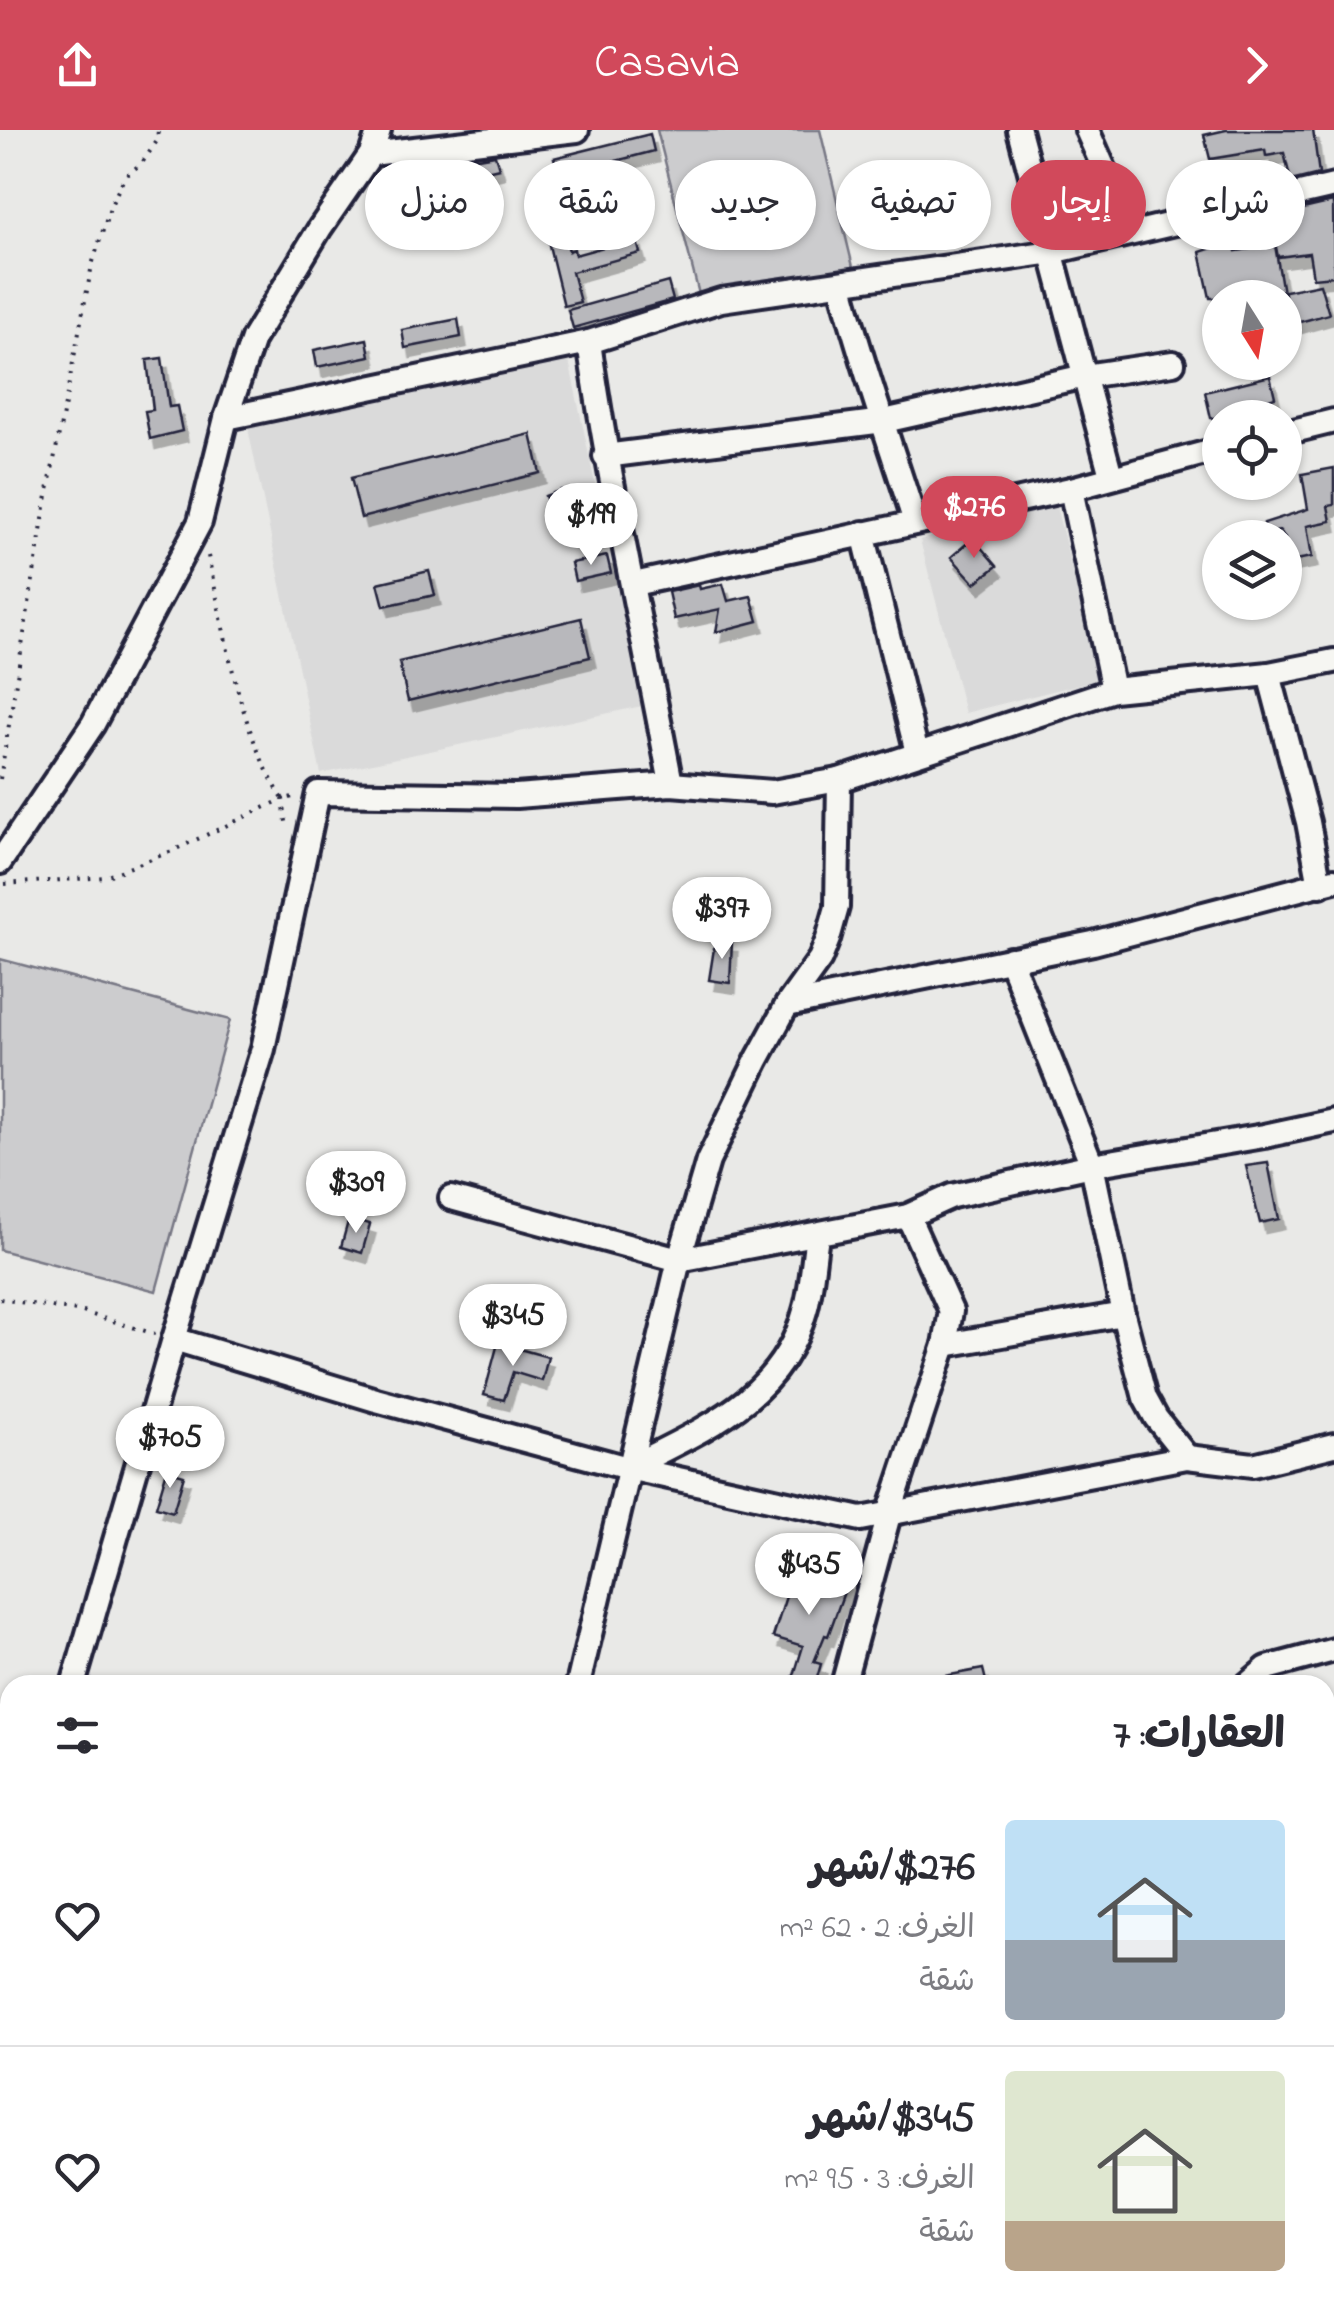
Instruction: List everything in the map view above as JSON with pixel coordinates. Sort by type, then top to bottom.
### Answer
[{"type":"street","points":[[0,862],[93,724],[200,522],[226,418],[253,339],[320,228],[371,154],[379,130]]},
{"type":"street","points":[[371,154],[577,130]]},
{"type":"street","points":[[1019,130],[1112,476]]},
{"type":"street","points":[[1087,130],[1100,160]]},
{"type":"street","points":[[226,418],[589,342],[721,300],[1052,252],[1334,186]]},
{"type":"street","points":[[841,284],[860,357],[915,522]]},
{"type":"street","points":[[589,342],[605,456],[634,584],[671,784]]},
{"type":"street","points":[[605,456],[884,421],[1085,376],[1174,363]]},
{"type":"street","points":[[1302,428],[1334,420]]},
{"type":"street","points":[[634,584],[1071,489],[1202,454]]},
{"type":"street","points":[[1071,489],[1112,690]]},
{"type":"street","points":[[864,533],[917,753]]},
{"type":"street","points":[[76,1675],[263,1049],[318,793],[516,796],[671,784],[772,792],[839,780],[1112,690],[1269,674],[1334,660]]},
{"type":"street","points":[[787,1005],[1092,943],[1327,882],[1269,674]]},
{"type":"street","points":[[581,1675],[678,1260],[708,1161],[787,1005],[820,959],[837,906],[839,780]]},
{"type":"street","points":[[1010,960],[1092,1165],[1122,1314],[1145,1398],[1187,1457]]},
{"type":"street","points":[[450,1198],[678,1260],[908,1216],[952,1196],[1092,1165],[1334,1121]]},
{"type":"street","points":[[847,1675],[890,1511],[945,1346],[951,1310],[908,1216]]},
{"type":"street","points":[[628,1468],[732,1414],[781,1366],[805,1313],[817,1236]]},
{"type":"street","points":[[945,1346],[1122,1314]]},
{"type":"street","points":[[174,1340],[628,1468],[862,1518],[1187,1457],[1253,1464],[1334,1445]]},
{"type":"street","points":[[1259,1675],[1267,1668],[1334,1650]]},
{"type":"path","points":[[0,779],[39,539],[92,265],[111,205],[126,176],[142,162],[156,141],[158,130]]},
{"type":"path","points":[[200,522],[241,699],[270,779],[283,799]]},
{"type":"path","points":[[0,884],[105,877],[172,851],[283,799],[318,793]]},
{"type":"path","points":[[0,1299],[83,1312],[174,1340]]},
{"type":"shaded area","points":[[657,130],[820,130],[836,196],[836,250],[849,250],[854,271],[700,298],[688,250],[816,250],[816,160],[675,160],[675,200]]},
{"type":"shaded area","points":[[568,356],[642,706],[321,774],[247,424]]},
{"type":"shaded area","points":[[1056,506],[1100,679],[965,713],[920,540]]},
{"type":"shaded area","points":[[0,959],[230,1020],[156,1291],[0,1250]]},
{"type":"building","points":[[1226,130],[1313,130],[1319,174],[1305,178],[1305,160],[1286,160],[1284,153],[1266,156],[1265,150],[1210,159],[1204,135]]},
{"type":"building","points":[[650,134],[654,151],[620,160],[554,158]]},
{"type":"building","points":[[495,155],[497,160],[466,160]]},
{"type":"building","points":[[1333,202],[1334,276],[1313,278],[1309,253],[1278,257],[1277,250],[1305,250],[1305,209]]},
{"type":"building","points":[[550,250],[574,250],[575,255],[593,250],[639,250],[640,253],[572,272],[580,302],[564,306]]},
{"type":"building","points":[[1276,250],[1281,280],[1206,280],[1200,252]]},
{"type":"building","points":[[668,282],[673,300],[573,328],[568,310]]},
{"type":"building","points":[[1320,284],[1329,314],[1302,321],[1302,288]]},
{"type":"building","points":[[458,319],[461,337],[405,348],[402,330]]},
{"type":"building","points":[[367,339],[370,356],[317,367],[314,350]]},
{"type":"building","points":[[162,358],[169,407],[177,406],[182,431],[150,439],[145,411],[153,410],[147,360]]},
{"type":"building","points":[[1254,380],[1271,380],[1275,397],[1207,400],[1205,392]]},
{"type":"building","points":[[531,434],[540,473],[361,518],[351,478]]},
{"type":"building","points":[[1334,468],[1334,505],[1328,506],[1331,521],[1307,526],[1312,557],[1302,559],[1302,520],[1273,520],[1308,509],[1302,474]]},
{"type":"building","points":[[561,490],[574,532],[561,537],[545,496]]},
{"type":"building","points":[[973,538],[997,566],[975,583],[951,557]]},
{"type":"building","points":[[607,556],[611,573],[575,581],[571,563]]},
{"type":"building","points":[[429,571],[435,595],[384,606],[378,583]]},
{"type":"building","points":[[723,584],[728,601],[751,596],[758,621],[716,632],[720,609],[674,619],[668,592]]},
{"type":"building","points":[[581,618],[590,657],[408,701],[399,662]]},
{"type":"building","points":[[715,942],[732,942],[730,983],[709,980]]},
{"type":"building","points":[[1268,1163],[1279,1219],[1260,1223],[1246,1166]]},
{"type":"building","points":[[349,1218],[370,1224],[362,1253],[341,1247]]},
{"type":"building","points":[[498,1343],[548,1357],[542,1381],[513,1372],[504,1400],[484,1395]]},
{"type":"building","points":[[167,1470],[184,1475],[173,1512],[156,1507]]},
{"type":"building","points":[[796,1565],[848,1581],[814,1662],[821,1664],[818,1675],[794,1675],[803,1646],[773,1637]]},
{"type":"building","points":[[983,1669],[984,1675],[950,1675]]}]
